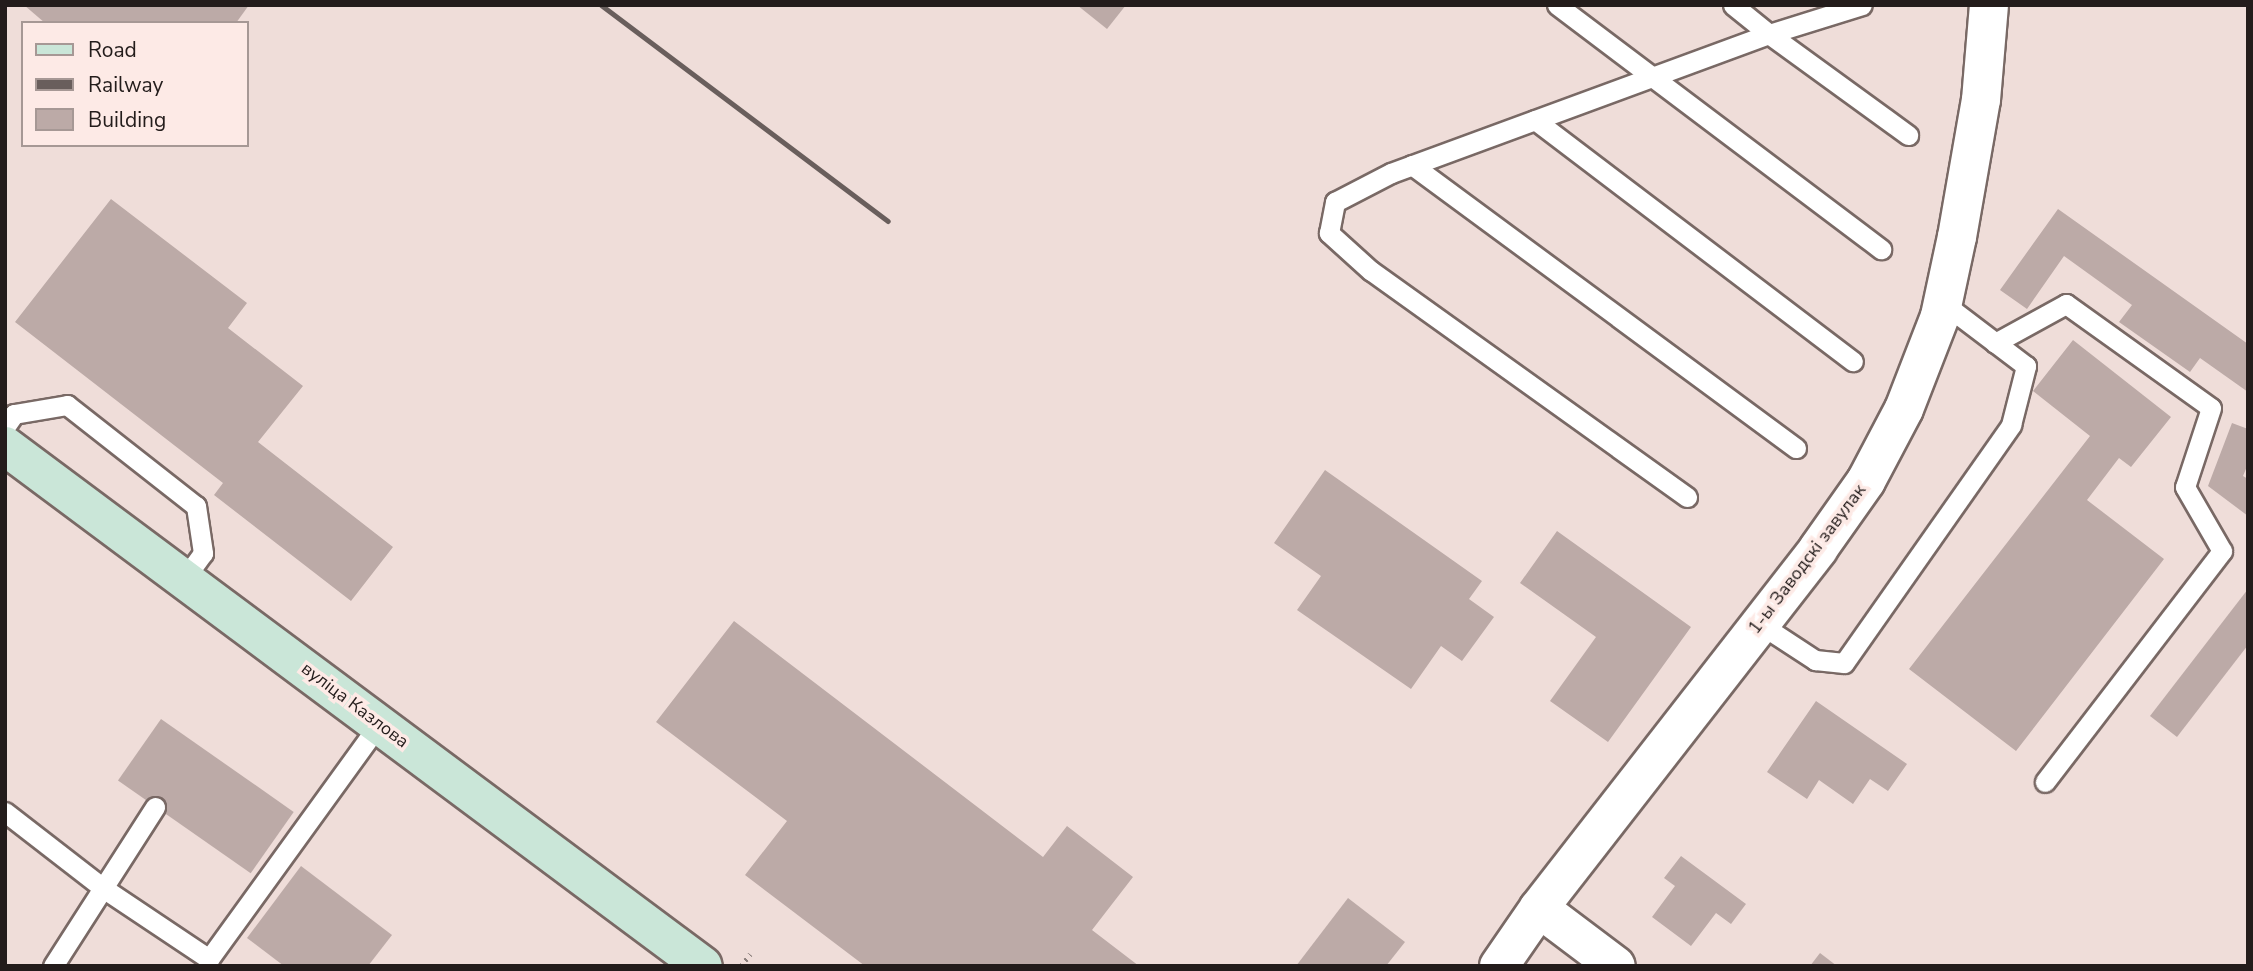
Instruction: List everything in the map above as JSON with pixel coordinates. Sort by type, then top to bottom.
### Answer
[{"type":"main road","name":"вуліца Казлова","points":[[5,446],[703,966]]},
{"type":"street","name":"1-ы Заводскі завулак","points":[[1499,966],[1539,908],[1818,549],[1866,481],[1904,408],[1943,303],[1981,100],[1989,5]]},
{"type":"street","points":[[1539,908],[1616,966]]},
{"type":"lane","points":[[1557,5],[1881,249]]},
{"type":"lane","points":[[1733,5],[1908,135]]},
{"type":"lane","points":[[1687,497],[1371,271],[1329,233],[1335,202],[1412,165],[1769,34],[1866,6]]},
{"type":"lane","points":[[1535,120],[1853,361]]},
{"type":"lane","points":[[1412,165],[1796,448]]},
{"type":"lane","points":[[1760,624],[1815,660],[1844,663],[2011,425],[2026,366],[1943,303]]},
{"type":"lane","points":[[1995,343],[2066,304],[2211,408],[2185,487],[2222,551],[2045,782]]},
{"type":"lane","points":[[5,427],[14,414],[67,405],[196,506],[204,553],[185,578]]},
{"type":"lane","points":[[5,813],[103,888],[209,959],[380,723]]},
{"type":"lane","points":[[53,966],[155,807]]},
{"type":"path","points":[[741,966],[750,954]]},
{"type":"building","points":[[24,5],[249,5],[237,21],[43,21]]},
{"type":"building","points":[[1077,5],[1126,5],[1107,29]]},
{"type":"building","points":[[111,199],[247,303],[228,328],[303,386],[258,442],[393,547],[351,601],[214,495],[223,483],[15,322]]},
{"type":"building","points":[[2058,209],[2248,344],[2248,392],[2200,358],[2190,372],[2119,322],[2132,305],[2064,256],[2027,309],[2000,290]]},
{"type":"building","points":[[2073,340],[2171,417],[2131,467],[2119,458],[2087,500],[2164,559],[2016,751],[1909,669],[2090,436],[2033,391]]},
{"type":"building","points":[[2232,423],[2248,429],[2248,464],[2243,476],[2248,479],[2248,516],[2208,486]]},
{"type":"building","points":[[1325,470],[1482,581],[1469,599],[1494,617],[1462,661],[1441,646],[1411,689],[1297,610],[1321,576],[1274,543]]},
{"type":"building","points":[[1557,531],[1691,627],[1608,742],[1550,701],[1596,637],[1520,583]]},
{"type":"building","points":[[2248,589],[2248,645],[2177,737],[2150,716]]},
{"type":"building","points":[[734,621],[1043,857],[1067,826],[1133,877],[1092,930],[1139,966],[865,966],[745,875],[787,821],[656,722]]},
{"type":"building","points":[[1816,701],[1907,764],[1888,791],[1870,779],[1853,804],[1819,780],[1807,799],[1767,772]]},
{"type":"building","points":[[161,719],[294,812],[251,873],[118,780]]},
{"type":"building","points":[[1681,856],[1746,904],[1731,924],[1716,913],[1691,946],[1652,917],[1675,886],[1664,878]]},
{"type":"building","points":[[301,866],[392,935],[368,966],[284,966],[247,938]]},
{"type":"building","points":[[1348,898],[1405,942],[1386,966],[1296,966]]},
{"type":"building","points":[[1820,953],[1837,966],[1810,966]]},
{"type":"railway","points":[[601,5],[888,221]]}]
